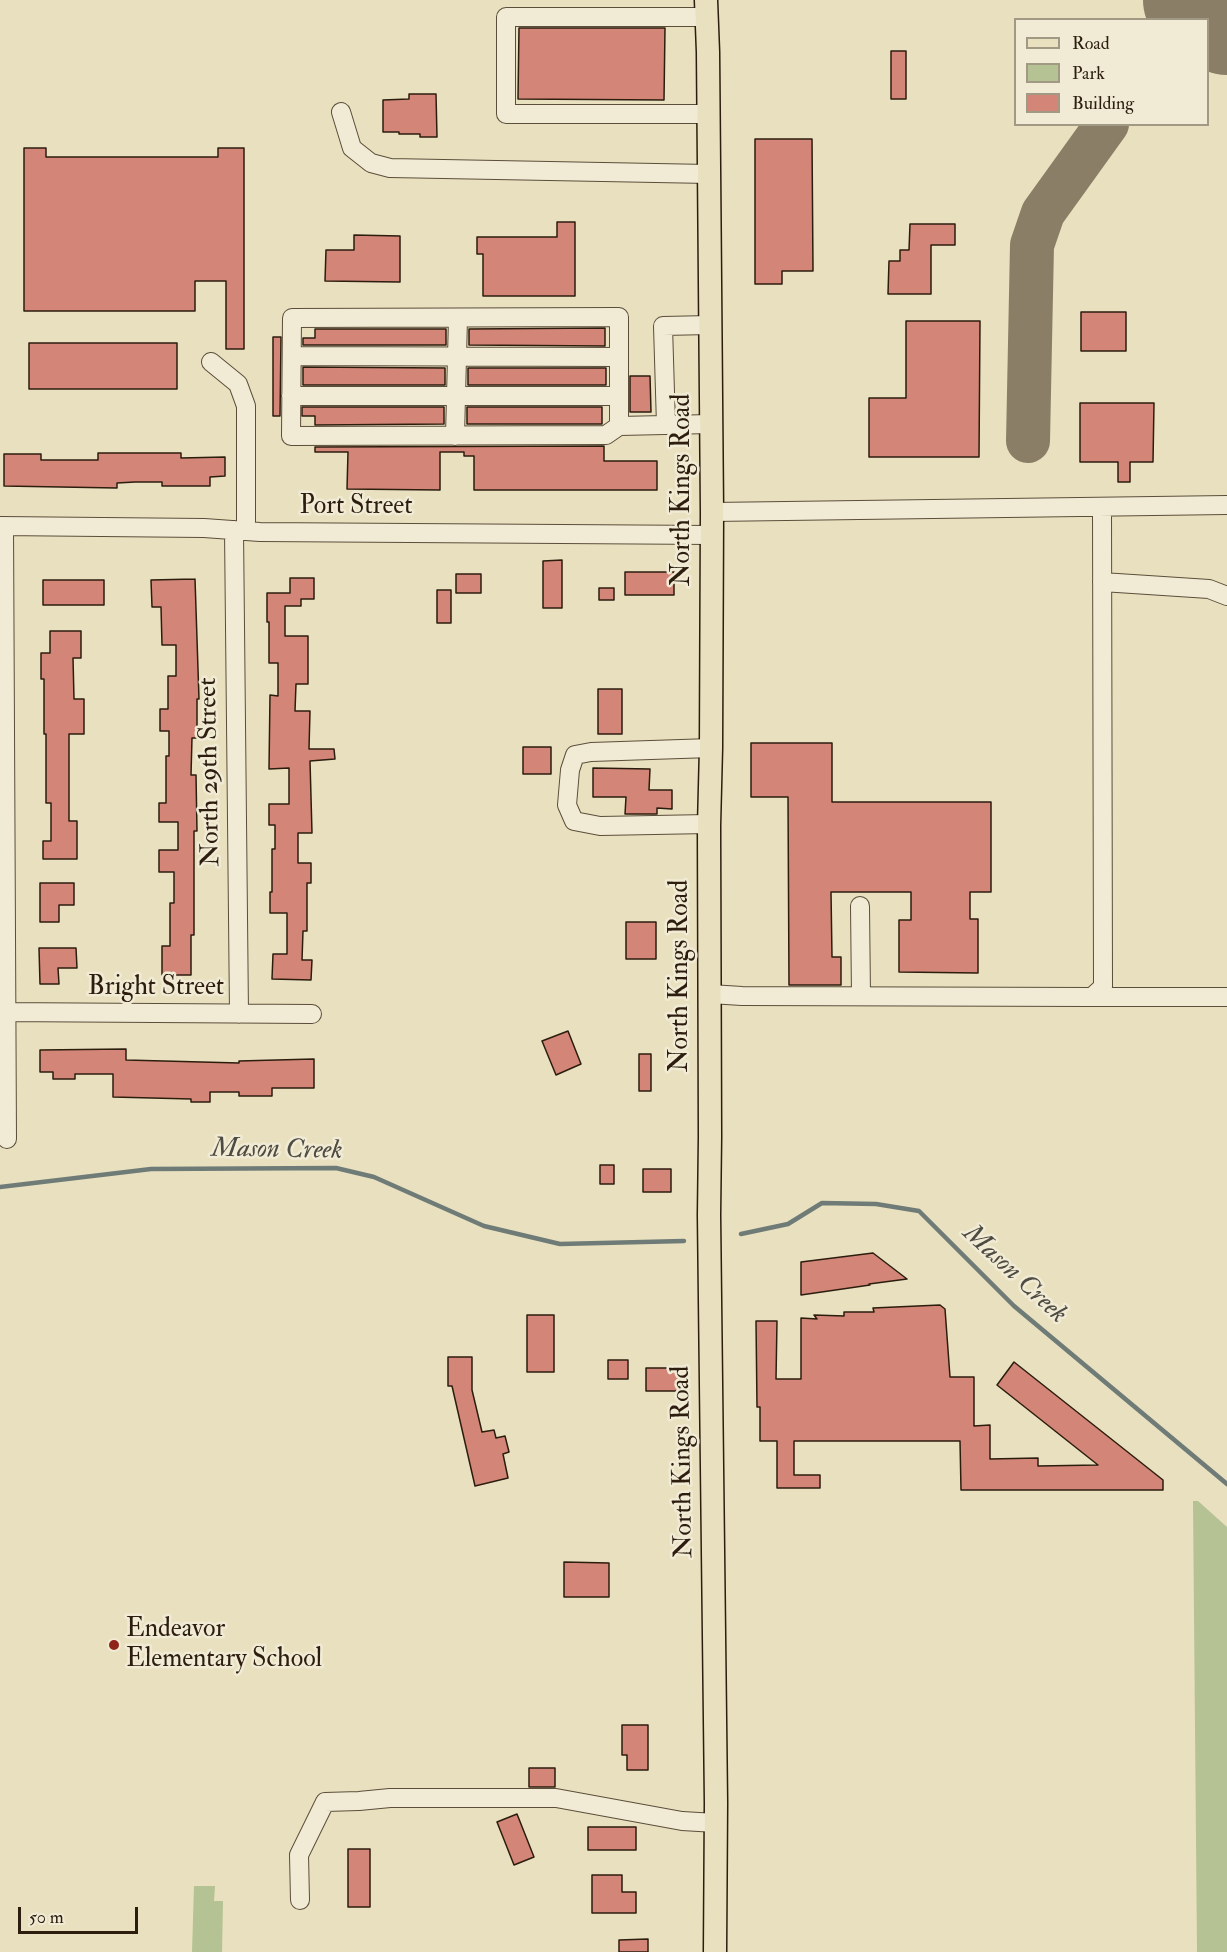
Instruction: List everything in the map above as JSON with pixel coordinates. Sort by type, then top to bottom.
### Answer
[{"type":"main road","name":"North Kings Road","points":[[707,8],[712,512],[709,1215],[716,1823],[715,1952]]},
{"type":"street","points":[[707,8],[506,17],[506,114],[709,114]]},
{"type":"street","points":[[342,112],[352,148],[371,163],[390,168],[709,174]]},
{"type":"street","points":[[619,426],[619,317],[292,318],[291,436],[606,435],[619,426],[711,424]]},
{"type":"street","points":[[455,436],[458,318]]},
{"type":"street","points":[[666,425],[663,326],[710,325]]},
{"type":"street","points":[[292,356],[619,357]]},
{"type":"street","name":"North 29th Street","points":[[211,362],[238,384],[246,406],[240,530],[238,1014]]},
{"type":"street","points":[[291,396],[619,396]]},
{"type":"street","points":[[712,512],[1227,505]]},
{"type":"street","points":[[1092,997],[1103,987],[1102,507]]},
{"type":"street","points":[[2,526],[3,1012],[7,1139]]},
{"type":"street","name":"Port Street","points":[[2,526],[712,535]]},
{"type":"street","points":[[1102,582],[1209,590],[1227,596]]},
{"type":"street","points":[[709,826],[708,824],[600,826],[574,821],[567,805],[570,770],[576,755],[591,752],[711,748]]},
{"type":"street","points":[[860,906],[861,996]]},
{"type":"street","points":[[710,994],[1227,997]]},
{"type":"street","name":"Bright Street","points":[[3,1012],[312,1014]]},
{"type":"street","points":[[300,1900],[299,1855],[325,1802],[360,1802],[390,1798],[556,1797],[682,1821],[716,1823]]},
{"type":"green space","points":[[1193,1501],[1198,1501],[1227,1527],[1227,1952],[1197,1952]]},
{"type":"green space","points":[[194,1886],[215,1886],[214,1901],[223,1901],[222,1952],[192,1952]]},
{"type":"building","points":[[519,28],[665,28],[664,100],[518,99]]},
{"type":"building","points":[[891,51],[906,51],[906,99],[891,99]]},
{"type":"building","points":[[409,94],[436,94],[437,137],[383,132],[383,100],[409,99]]},
{"type":"building","points":[[755,139],[812,139],[813,271],[782,271],[782,284],[755,284]]},
{"type":"building","points":[[24,148],[46,148],[46,157],[218,157],[218,148],[244,148],[244,349],[226,349],[226,281],[195,281],[195,311],[24,311]]},
{"type":"building","points":[[557,222],[575,222],[575,296],[483,296],[483,254],[477,254],[477,237],[557,237]]},
{"type":"building","points":[[910,224],[955,224],[955,245],[931,245],[931,294],[888,294],[889,261],[900,261],[900,250],[909,250]]},
{"type":"building","points":[[354,235],[400,236],[400,282],[325,281],[326,250],[354,250]]},
{"type":"building","points":[[1081,312],[1126,312],[1126,351],[1081,351]]},
{"type":"building","points":[[906,321],[980,321],[979,457],[869,457],[869,398],[906,398]]},
{"type":"building","points":[[605,328],[605,346],[469,345],[469,329]]},
{"type":"building","points":[[315,329],[446,329],[446,345],[303,345],[303,338],[315,338]]},
{"type":"building","points":[[273,337],[281,337],[280,416],[273,416]]},
{"type":"building","points":[[29,343],[177,343],[177,389],[29,389]]},
{"type":"building","points":[[303,367],[445,368],[445,385],[303,385]]},
{"type":"building","points":[[468,368],[606,368],[606,385],[468,385]]},
{"type":"building","points":[[630,376],[650,376],[651,412],[630,412]]},
{"type":"building","points":[[1080,403],[1154,403],[1153,462],[1130,462],[1130,482],[1118,482],[1118,462],[1080,462]]},
{"type":"building","points":[[302,407],[444,407],[444,424],[315,425],[315,416],[302,416]]},
{"type":"building","points":[[467,407],[602,407],[602,424],[467,424]]},
{"type":"building","points":[[604,446],[604,461],[657,461],[657,490],[474,490],[474,456],[464,456],[464,452],[440,452],[440,490],[347,489],[348,452],[315,452],[315,447]]},
{"type":"building","points":[[98,453],[181,453],[181,458],[225,457],[225,476],[210,477],[210,486],[162,486],[162,482],[135,482],[117,483],[117,488],[4,486],[4,454],[41,454],[41,460],[98,460]]},
{"type":"building","points":[[562,560],[562,608],[543,608],[543,561]]},
{"type":"building","points":[[625,572],[674,572],[674,595],[625,595]]},
{"type":"building","points":[[456,574],[481,574],[481,593],[456,593]]},
{"type":"building","points":[[290,578],[314,578],[314,599],[301,599],[301,606],[285,606],[285,636],[308,636],[308,684],[296,684],[295,711],[310,711],[309,749],[334,749],[335,759],[310,761],[312,833],[298,833],[298,863],[311,863],[311,883],[307,883],[307,931],[303,931],[302,960],[312,960],[311,980],[272,979],[273,954],[287,954],[287,913],[270,913],[275,825],[269,825],[269,804],[289,804],[289,768],[269,769],[270,695],[278,696],[278,663],[269,663],[267,593],[290,593]]},
{"type":"building","points":[[195,579],[199,699],[197,699],[197,738],[192,738],[191,775],[196,775],[197,831],[194,831],[194,935],[191,935],[191,975],[162,975],[162,946],[170,946],[170,903],[174,903],[174,872],[159,872],[159,850],[178,850],[178,822],[159,822],[159,803],[166,803],[166,756],[169,756],[169,731],[160,731],[160,709],[168,709],[168,676],[176,676],[176,645],[162,645],[161,607],[152,607],[151,580]]},
{"type":"building","points":[[43,580],[104,580],[104,605],[43,605]]},
{"type":"building","points":[[599,588],[614,588],[614,600],[599,600]]},
{"type":"building","points":[[437,590],[451,590],[451,623],[437,623]]},
{"type":"building","points":[[50,631],[81,631],[81,658],[73,658],[74,699],[84,699],[84,734],[69,734],[69,821],[77,821],[77,859],[43,859],[43,841],[51,841],[51,803],[46,803],[46,734],[44,734],[44,679],[41,679],[41,653],[50,653]]},
{"type":"building","points":[[598,689],[622,689],[622,734],[598,734]]},
{"type":"building","points":[[751,743],[832,743],[832,802],[991,802],[991,892],[970,892],[970,919],[978,919],[978,973],[899,972],[899,920],[911,920],[911,892],[831,892],[832,957],[841,957],[841,985],[789,985],[788,797],[751,797]]},
{"type":"building","points":[[523,747],[551,747],[551,774],[523,774]]},
{"type":"building","points":[[593,768],[650,769],[649,790],[672,790],[672,809],[657,808],[657,814],[625,814],[626,797],[593,797]]},
{"type":"building","points":[[40,883],[74,883],[74,905],[59,905],[59,922],[40,922]]},
{"type":"building","points":[[626,922],[656,922],[656,959],[626,959]]},
{"type":"building","points":[[39,948],[76,948],[77,968],[58,968],[59,984],[40,984]]},
{"type":"building","points":[[568,1031],[581,1064],[556,1075],[542,1041]]},
{"type":"building","points":[[126,1049],[126,1060],[239,1063],[239,1061],[314,1059],[314,1088],[272,1088],[272,1096],[239,1096],[239,1092],[210,1092],[210,1102],[191,1102],[191,1099],[113,1097],[113,1074],[75,1074],[75,1079],[53,1079],[53,1072],[40,1072],[40,1050]]},
{"type":"building","points":[[639,1054],[651,1054],[651,1091],[639,1091]]},
{"type":"building","points":[[600,1165],[614,1165],[614,1184],[600,1184]]},
{"type":"building","points":[[643,1169],[671,1169],[671,1192],[643,1192]]},
{"type":"building","points":[[873,1253],[907,1279],[801,1295],[801,1262]]},
{"type":"building","points":[[940,1305],[945,1309],[950,1377],[974,1377],[974,1426],[990,1425],[990,1459],[1038,1458],[1038,1466],[1098,1465],[997,1385],[1014,1362],[1163,1480],[1163,1490],[961,1490],[960,1441],[794,1441],[794,1475],[820,1475],[820,1488],[777,1488],[777,1441],[760,1441],[760,1407],[757,1407],[756,1321],[777,1321],[776,1379],[801,1379],[801,1318],[817,1319],[814,1315],[844,1316],[844,1312],[874,1312],[873,1308]]},
{"type":"building","points":[[527,1315],[554,1315],[554,1372],[527,1372]]},
{"type":"building","points":[[448,1357],[472,1357],[472,1390],[482,1432],[494,1430],[496,1438],[505,1436],[509,1452],[503,1454],[508,1478],[475,1486],[452,1386],[448,1386]]},
{"type":"building","points":[[608,1360],[628,1360],[628,1379],[608,1379]]},
{"type":"building","points":[[646,1368],[678,1368],[678,1391],[646,1391]]},
{"type":"building","points":[[564,1562],[609,1563],[609,1597],[564,1597]]},
{"type":"building","points":[[622,1725],[648,1725],[648,1770],[627,1770],[627,1755],[622,1755]]},
{"type":"building","points":[[529,1768],[555,1768],[555,1787],[529,1787]]},
{"type":"building","points":[[517,1814],[534,1857],[514,1865],[497,1822]]},
{"type":"building","points":[[588,1827],[636,1827],[636,1850],[588,1850]]},
{"type":"building","points":[[348,1849],[370,1849],[370,1907],[348,1907]]},
{"type":"building","points":[[592,1875],[622,1875],[622,1892],[636,1892],[636,1913],[592,1913]]},
{"type":"building","points":[[648,1939],[648,1952],[619,1952],[619,1940]]},
{"type":"waterway","name":"Mason Creek","points":[[0,1187],[151,1169],[336,1168],[374,1177],[484,1226],[560,1244],[684,1241]]},
{"type":"waterway","name":"Mason Creek","points":[[741,1234],[788,1224],[822,1203],[876,1204],[919,1211],[1014,1306],[1227,1484]]},
{"type":"taxiway","points":[[1182,18],[1195,0]]},
{"type":"taxiway","points":[[1028,441],[1032,245],[1043,213],[1106,126]]},
{"type":"runway","points":[[1197,0],[1227,21]]},
{"type":"place","name":"Endeavor Elementary School","points":[[114,1645]]}]
